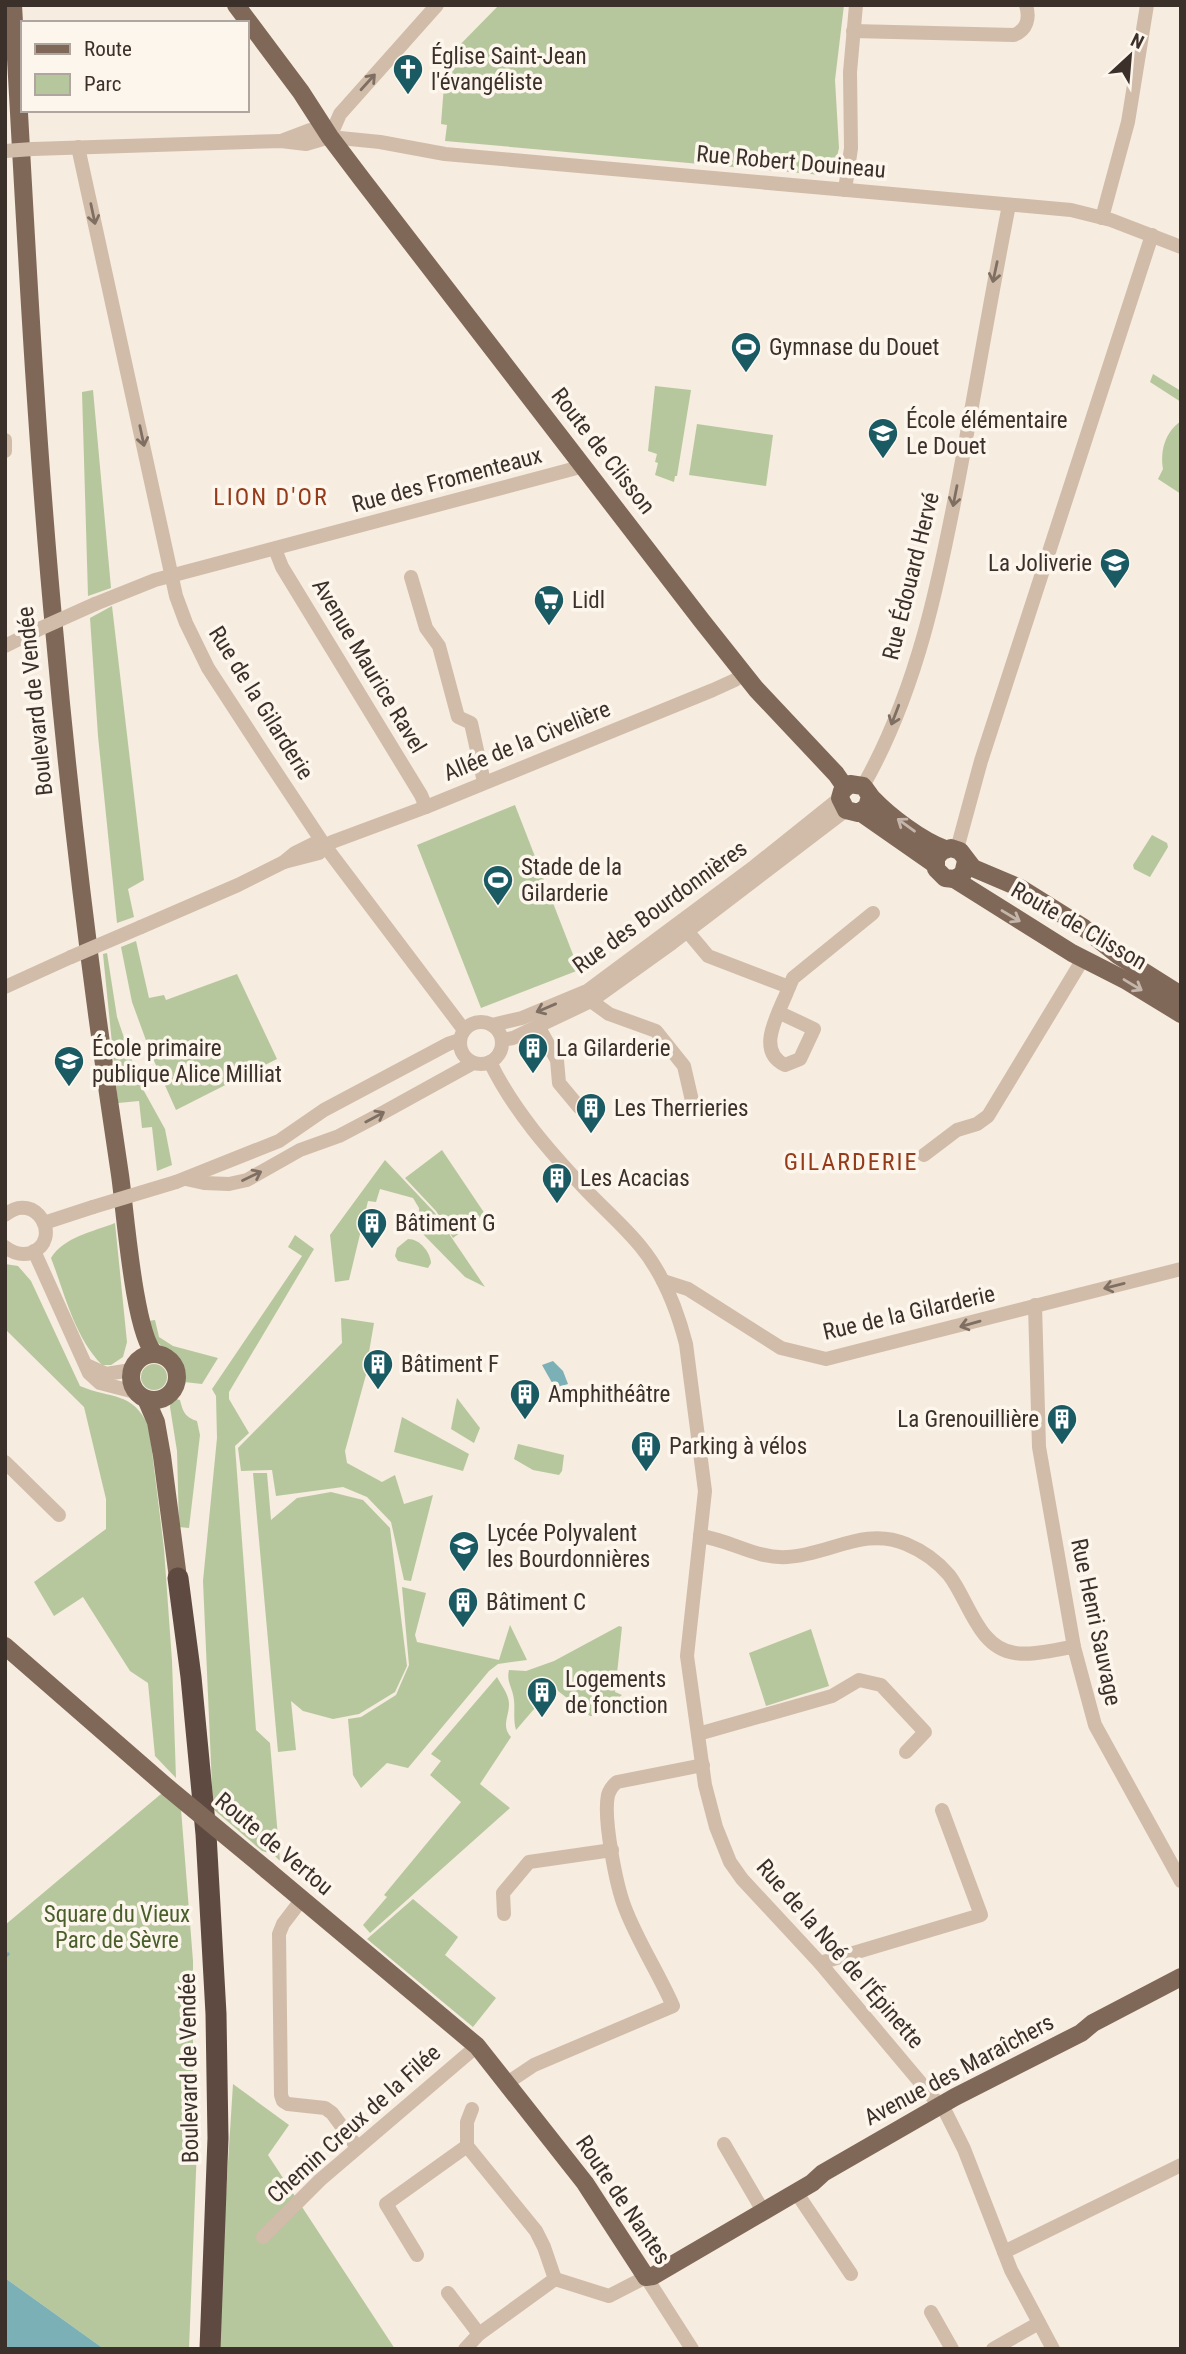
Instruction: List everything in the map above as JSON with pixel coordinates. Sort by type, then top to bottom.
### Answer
[{"type":"highway","name":"Boulevard de Vendée","points":[[178,1578],[177,1619],[205,2016],[207,2302],[210,2349]]},
{"type":"highway","name":"Boulevard de Vendée","points":[[199,2349],[207,2302]]},
{"type":"main road","name":"Boulevard de Vendée","points":[[13,5],[36,392],[55,638],[80,884],[137,1304],[149,1347],[155,1354]]},
{"type":"main road","points":[[223,5],[233,21]]},
{"type":"main road","name":"Route de Clisson","points":[[236,5],[248,21]]},
{"type":"main road","name":"Route de Clisson","points":[[248,21],[301,92],[330,137],[743,673],[836,774],[854,798],[973,868],[1020,888],[1084,928],[1119,956],[1181,995]]},
{"type":"main road","name":"Route de Clisson","points":[[248,39],[297,105],[330,137]]},
{"type":"main road","name":"Route de Clisson","points":[[951,856],[942,876],[954,879],[1083,959],[1128,981],[1181,1014]]},
{"type":"main road","name":"Boulevard de Vendée","points":[[134,1366],[137,1304]]},
{"type":"main road","points":[[155,1354],[166,1357],[176,1370],[175,1387],[166,1397],[154,1401],[140,1395],[131,1381],[134,1366],[144,1356],[155,1354]]},
{"type":"main road","name":"Boulevard de Vendée","points":[[140,1395],[156,1422],[178,1578]]},
{"type":"main road","name":"Boulevard de Vendée","points":[[162,1456],[166,1397]]},
{"type":"main road","name":"Route de Vertou","points":[[5,1646],[168,1788],[477,2046],[507,2083]]},
{"type":"main road","name":"Avenue des Maraîchers","points":[[646,2277],[653,2276],[812,2183],[822,2173],[940,2105],[1081,2033],[1093,2023],[1181,1977]]},
{"type":"main road","name":"Route de Nantes","points":[[507,2083],[585,2183],[646,2277]]},
{"type":"street","points":[[5,151],[281,141],[306,144],[330,137],[340,114],[437,5]]},
{"type":"street","points":[[845,190],[851,148],[850,72],[856,5]]},
{"type":"street","points":[[853,31],[1014,35],[1021,32],[1025,26],[1028,18],[1026,5]]},
{"type":"street","points":[[1102,218],[1128,122],[1147,5]]},
{"type":"street","name":"Rue Robert Douineau","points":[[330,137],[358,150],[392,145],[445,154],[1071,210],[1102,218],[1181,247]]},
{"type":"street","name":"Rue de la Gilarderie","points":[[73,147],[180,608],[208,667],[325,846],[462,1035]]},
{"type":"street","name":"Rue Édouard Hervé","points":[[854,798],[890,727],[929,618],[946,545],[990,296],[1009,205]]},
{"type":"street","points":[[951,856],[1152,235]]},
{"type":"street","points":[[5,440],[5,452]]},
{"type":"street","name":"Rue des Fromenteaux","points":[[5,646],[135,587],[584,466]]},
{"type":"street","name":"Avenue Maurice Ravel","points":[[275,549],[282,567],[426,807]]},
{"type":"street","points":[[411,577],[426,628],[439,646],[458,717],[471,723],[484,782]]},
{"type":"street","name":"Allée de la Civelière","points":[[5,987],[284,862],[319,853],[325,846],[713,690],[735,680],[743,673]]},
{"type":"street","name":"Rue des Bourdonnières","points":[[502,1040],[592,1002],[841,814],[854,798]]},
{"type":"street","name":"Rue des Bourdonnières","points":[[492,1025],[522,1018],[587,991],[755,866],[854,798]]},
{"type":"street","points":[[780,1013],[793,978],[873,913]]},
{"type":"street","points":[[687,932],[708,956],[789,987]]},
{"type":"street","points":[[924,1155],[957,1130],[976,1124],[988,1116],[1083,959]]},
{"type":"street","points":[[592,1002],[609,1014],[656,1031],[684,1066],[693,1105]]},
{"type":"street","points":[[44,1223],[181,1180],[279,1141],[324,1110],[448,1044],[478,1022],[492,1025],[498,1031],[502,1040],[500,1052],[490,1062],[473,1063],[462,1054],[462,1035]]},
{"type":"street","points":[[538,1027],[557,1060],[559,1083],[579,1107]]},
{"type":"street","points":[[490,1062],[501,1083],[538,1135],[642,1248],[663,1281]]},
{"type":"street","points":[[181,1180],[229,1184],[247,1180],[300,1150],[339,1136],[368,1121],[473,1063]]},
{"type":"street","points":[[5,1215],[17,1208],[28,1208],[39,1215],[44,1223],[44,1240],[34,1251],[18,1254],[5,1247]]},
{"type":"street","points":[[34,1251],[94,1379],[140,1395]]},
{"type":"street","name":"Rue de la Gilarderie","points":[[663,1281],[688,1289],[781,1348],[826,1359],[902,1338],[945,1331],[1035,1305],[1181,1269]]},
{"type":"street","name":"Rue de la Noé de l'Épinette","points":[[663,1281],[683,1332],[705,1480],[687,1656],[713,1818],[730,1861],[742,1879],[820,1963],[946,2113],[964,2149],[1004,2252],[1053,2349]]},
{"type":"street","name":"Rue Henri Sauvage","points":[[1035,1305],[1039,1447],[1074,1647],[1095,1725],[1181,1881]]},
{"type":"street","points":[[85,1364],[106,1374],[134,1366]]},
{"type":"street","points":[[5,1462],[59,1515]]},
{"type":"street","points":[[700,1536],[725,1540],[759,1555],[777,1557],[800,1556],[873,1537],[902,1542],[928,1555],[940,1565],[950,1577],[983,1634],[1002,1649],[1026,1653],[1074,1647]]},
{"type":"street","points":[[698,1734],[832,1696],[859,1680],[881,1685],[925,1732],[906,1752]]},
{"type":"street","points":[[507,2083],[534,2065],[673,2006],[656,1966],[636,1933],[623,1903],[607,1819],[607,1799],[612,1786],[622,1780],[703,1765]]},
{"type":"street","points":[[820,1963],[981,1915],[942,1810]]},
{"type":"street","points":[[504,1914],[503,1893],[529,1861],[612,1850]]},
{"type":"street","points":[[302,1899],[283,1924],[279,1934],[280,2068],[283,2101],[293,2105],[325,2108],[332,2113],[358,2147]]},
{"type":"street","name":"Chemin Creux de la Filée","points":[[263,2237],[320,2180],[477,2046]]},
{"type":"street","points":[[471,2109],[467,2122],[467,2146],[536,2231],[555,2279]]},
{"type":"street","points":[[724,2144],[764,2211]]},
{"type":"street","points":[[417,2255],[386,2204],[467,2146]]},
{"type":"street","points":[[1004,2252],[1181,2165]]},
{"type":"street","points":[[796,2192],[851,2274]]},
{"type":"street","points":[[555,2279],[609,2296],[646,2277]]},
{"type":"street","name":"Route de Nantes","points":[[646,2277],[692,2349]]},
{"type":"street","points":[[465,2349],[479,2334],[555,2279]]},
{"type":"street","points":[[447,2292],[479,2334]]},
{"type":"street","points":[[931,2312],[951,2349]]},
{"type":"street","points":[[993,2349],[1038,2323]]},
{"type":"green space","points":[[499,5],[844,5],[835,80],[839,148],[835,165],[822,175],[445,141],[447,125],[441,124],[446,59]]},
{"type":"green space","points":[[1153,374],[1181,391],[1181,402],[1150,382]]},
{"type":"green space","points":[[655,386],[691,390],[674,482],[655,475],[657,454],[648,451]]},
{"type":"green space","points":[[93,390],[111,588],[88,596],[82,392]]},
{"type":"green space","points":[[1181,421],[1181,494],[1158,479],[1163,469],[1165,442]]},
{"type":"green space","points":[[697,424],[773,435],[766,486],[689,475]]},
{"type":"green space","points":[[112,606],[144,880],[128,889],[134,917],[117,923],[98,736],[90,618]]},
{"type":"green space","name":"Stade de la Gilarderie","points":[[515,805],[579,970],[481,1008],[417,845]]},
{"type":"green space","points":[[1152,835],[1167,843],[1168,847],[1150,877],[1134,869],[1133,865]]},
{"type":"green space","points":[[136,941],[149,998],[164,995],[166,1000],[237,974],[277,1059],[176,1110],[132,1002],[121,947]]},
{"type":"green space","points":[[107,953],[117,1017],[139,1082],[165,1129],[172,1165],[157,1171],[152,1127],[142,1128],[139,1101],[118,1103],[103,954]]},
{"type":"green space","points":[[442,1150],[485,1214],[453,1238],[436,1211],[405,1178]]},
{"type":"green space","points":[[385,1160],[435,1213],[485,1287],[465,1277],[420,1231],[419,1208],[413,1198],[380,1189],[376,1202],[368,1201],[349,1280],[335,1282],[330,1235]]},
{"type":"green space","points":[[115,1223],[127,1342],[123,1357],[111,1365],[102,1365],[92,1354],[77,1328],[51,1258],[71,1240]]},
{"type":"green space","points":[[295,1235],[314,1249],[229,1392],[229,1399],[249,1433],[235,1446],[256,1730],[270,1743],[280,1861],[273,1854],[262,1851],[213,1809],[203,1581],[217,1438],[216,1396],[212,1389],[302,1256],[288,1247]]},
{"type":"green space","points":[[408,1239],[417,1241],[426,1251],[431,1263],[428,1268],[398,1261],[395,1256],[397,1248]]},
{"type":"green space","points":[[5,1264],[18,1266],[31,1281],[80,1386],[128,1401],[136,1407],[149,1427],[164,1549],[172,1661],[176,1778],[155,1756],[148,1683],[130,1671],[83,1597],[54,1616],[34,1582],[106,1529],[106,1499],[84,1407],[5,1329]]},
{"type":"green space","points":[[341,1318],[374,1323],[369,1352],[372,1353],[345,1451],[347,1463],[382,1482],[395,1475],[404,1504],[433,1495],[411,1581],[404,1580],[391,1522],[367,1497],[343,1487],[276,1496],[272,1470],[241,1471],[238,1448],[342,1343]]},
{"type":"green space","points":[[155,1320],[159,1337],[173,1346],[218,1358],[202,1384],[184,1382],[178,1361],[155,1340],[148,1321]]},
{"type":"green space","points":[[154,1364],[163,1368],[167,1377],[163,1386],[154,1390],[145,1386],[141,1377],[145,1368]]},
{"type":"green space","points":[[457,1398],[480,1428],[474,1443],[451,1429]]},
{"type":"green space","points":[[180,1400],[187,1416],[197,1421],[200,1435],[189,1528],[179,1527],[177,1451],[170,1407],[171,1401]]},
{"type":"green space","points":[[402,1417],[469,1454],[463,1471],[394,1452]]},
{"type":"green space","points":[[518,1444],[564,1455],[562,1471],[559,1475],[533,1470],[514,1459]]},
{"type":"green space","points":[[253,1473],[267,1473],[271,1520],[297,1498],[331,1492],[363,1500],[390,1528],[407,1666],[395,1692],[359,1714],[333,1719],[303,1711],[291,1701],[296,1750],[278,1752]]},
{"type":"green space","points":[[402,1587],[426,1593],[415,1635],[417,1642],[499,1660],[510,1625],[527,1660],[498,1664],[489,1671],[408,1768],[387,1763],[361,1788],[353,1775],[348,1719],[361,1717],[396,1695],[409,1665]]},
{"type":"green space","points":[[619,1626],[622,1627],[615,1692],[622,1695],[596,1716],[590,1716],[553,1687],[516,1730],[509,1670],[526,1671],[554,1661]]},
{"type":"green space","points":[[811,1629],[829,1686],[766,1706],[749,1653]]},
{"type":"green space","points":[[497,1677],[509,1700],[506,1725],[511,1737],[480,1784],[510,1808],[370,1933],[363,1925],[387,1897],[384,1895],[461,1802],[430,1775],[441,1761],[431,1754]]},
{"type":"green space","name":"Square du Vieux Parc de Sèvre","points":[[161,1794],[181,1809],[193,1961],[193,2125],[197,2147],[189,2349],[104,2349],[5,2278],[5,1925]]},
{"type":"green space","points":[[413,1899],[458,1937],[445,1955],[496,1998],[473,2027],[367,1939]]},
{"type":"green space","points":[[233,2084],[289,2125],[268,2155],[395,2349],[219,2349]]},
{"type":"water","points":[[553,1361],[563,1371],[568,1384],[555,1388],[542,1365]]},
{"type":"water","points":[[5,2278],[104,2349],[5,2349]]},
{"type":"place","name":"Église Saint-Jean l'évangéliste","points":[[408,96]]},
{"type":"place","name":"Gymnase du Douet","points":[[746,374]]},
{"type":"place","name":"École élémentaire Le Douet","points":[[883,460]]},
{"type":"place","name":"La Joliverie","points":[[1115,590]]},
{"type":"place","name":"Lidl","points":[[549,627]]},
{"type":"place","name":"Stade de la Gilarderie","points":[[498,907]]},
{"type":"place","name":"La Gilarderie","points":[[533,1075]]},
{"type":"place","name":"École primaire publique Alice Milliat","points":[[69,1088]]},
{"type":"place","name":"Les Therrieries","points":[[591,1135]]},
{"type":"place","name":"Les Acacias","points":[[557,1205]]},
{"type":"place","name":"Bâtiment G","points":[[372,1250]]},
{"type":"place","name":"Bâtiment F","points":[[378,1391]]},
{"type":"place","name":"Amphithéâtre","points":[[525,1421]]},
{"type":"place","name":"La Grenouillière","points":[[1062,1446]]},
{"type":"place","name":"Parking à vélos","points":[[646,1473]]},
{"type":"place","name":"Lycée Polyvalent les Bourdonnières","points":[[464,1573]]},
{"type":"place","name":"Bâtiment C","points":[[463,1629]]},
{"type":"place","name":"Logements de fonction","points":[[542,1719]]},
{"type":"district","name":"LION D'OR","points":[[271,497]]},
{"type":"district","name":"GILARDERIE","points":[[851,1162]]}]
